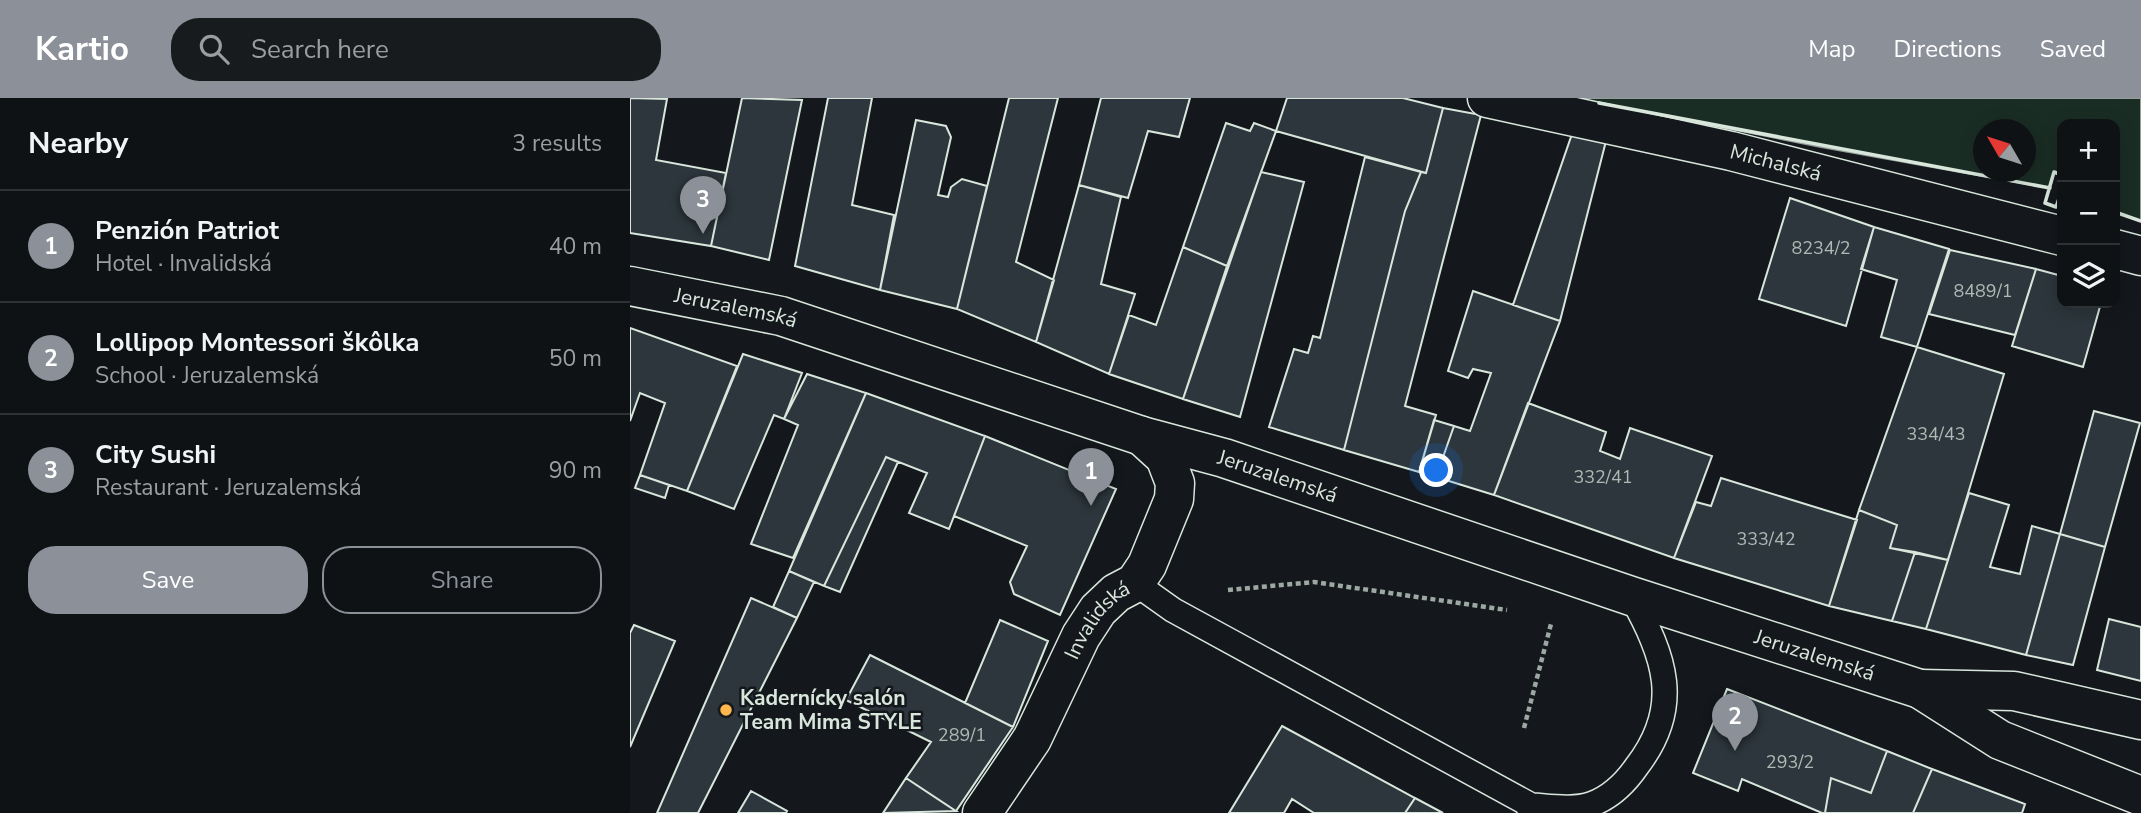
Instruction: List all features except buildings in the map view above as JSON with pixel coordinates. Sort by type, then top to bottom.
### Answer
[{"type":"street","name":"Michalská","points":[[1487,98],[1731,151],[2057,235]]},
{"type":"street","points":[[2120,250],[2141,256]]},
{"type":"street","name":"Jeruzalemská","points":[[630,286],[781,316],[1142,436],[1224,458],[1632,596],[1920,689],[2000,740],[2141,796]]},
{"type":"street","name":"Invalidská","points":[[982,813],[1032,739],[1081,636],[1098,610],[1116,593],[1135,583],[1147,565],[1174,499],[1175,483],[1165,457],[1142,436]]},
{"type":"street","name":"Jeruzalemská","points":[[1920,689],[2014,691],[2141,720]]},
{"type":"lane","points":[[1135,583],[1173,610],[1536,809],[1592,804],[1623,784],[1662,726],[1665,693],[1662,664],[1651,632],[1632,596]]},
{"type":"path","points":[[1173,610],[1190,600],[1227,591],[1314,582],[1507,610]]},
{"type":"path","points":[[1524,728],[1551,624]]},
{"type":"green space","points":[[1575,98],[2141,98],[2141,221],[2120,214],[2120,119],[2057,119],[2057,173],[2054,172],[2050,188],[2016,182],[2036,182],[2036,119],[1973,119],[1973,174]]},
{"type":"wall","points":[[1599,103],[2050,188]]},
{"type":"wall","points":[[2057,173],[2054,172],[2045,203],[2056,207],[2057,204]]},
{"type":"wall","points":[[2120,214],[2141,221]]},
{"type":"place","name":"City Sushi","points":[[703,234]]},
{"type":"place","name":"Penzión Patriot","points":[[1091,506]]},
{"type":"place","name":"Kadernícky salón Team Mima STYLE","points":[[726,710]]},
{"type":"place","name":"Lollipop Montessori škôlka","points":[[1735,751]]}]
